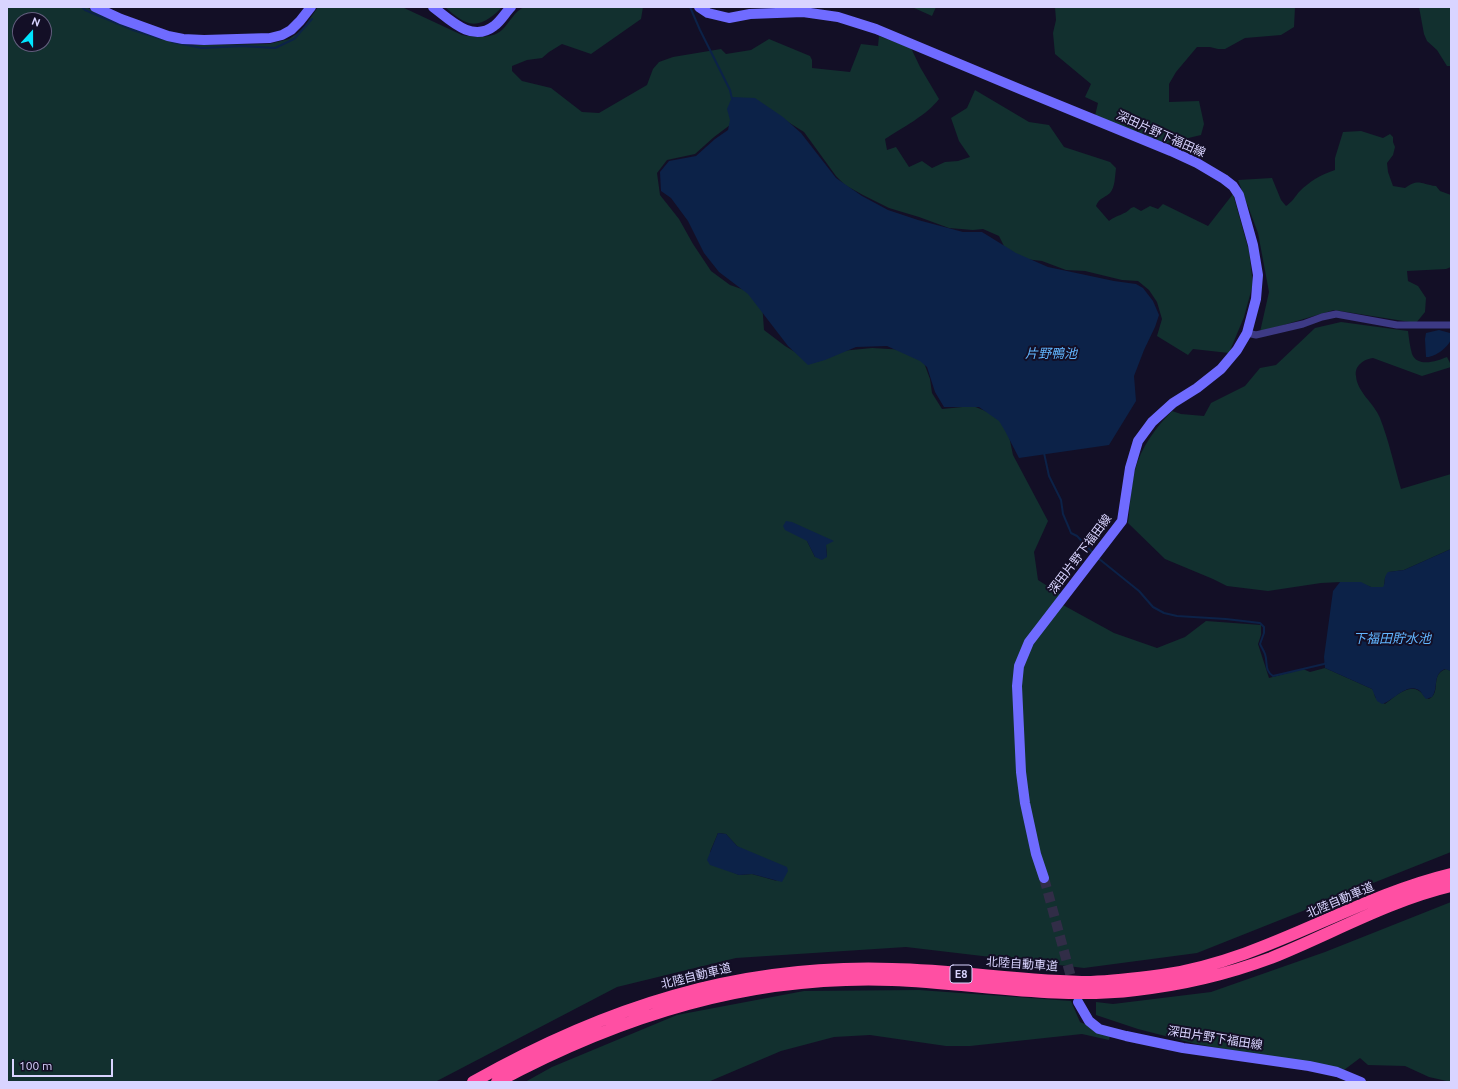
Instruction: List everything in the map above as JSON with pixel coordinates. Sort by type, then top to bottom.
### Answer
[{"type":"highway","name":"北陸自動車道","points":[[473,1082],[514,1059],[555,1039],[625,1010],[664,998],[733,981],[781,973],[856,968],[894,969],[1058,981],[1094,982],[1165,975],[1199,968],[1235,958],[1267,946],[1398,890],[1451,874]]},
{"type":"highway","name":"北陸自動車道","points":[[497,1082],[559,1051],[632,1021],[705,999],[780,985],[819,981],[891,980],[1020,990],[1094,993],[1133,991],[1170,986],[1245,967],[1403,901],[1451,886]]},
{"type":"main road","points":[[95,7],[121,19],[168,36],[182,39],[204,40],[270,38],[291,30],[300,22],[311,7]]},
{"type":"main road","points":[[433,7],[460,27],[474,32],[489,30],[495,26],[511,7]]},
{"type":"main road","name":"深田片野下福田線","points":[[699,7],[708,13],[729,18],[750,14],[803,12],[838,17],[868,27],[1171,150],[1224,179],[1233,186],[1239,195],[1253,245],[1258,275],[1256,299],[1246,333],[1236,350],[1221,369],[1198,388],[1169,406],[1152,422],[1138,441],[1130,468],[1122,521],[1029,642],[1019,666],[1017,686],[1020,761],[1025,803],[1036,854],[1044,878]]},
{"type":"main road","name":"深田片野下福田線","points":[[1078,1002],[1089,1021],[1099,1029],[1183,1048],[1309,1066],[1337,1072],[1360,1082]]},
{"type":"street","points":[[1246,333],[1256,335],[1336,314],[1397,325],[1451,325]]},
{"type":"green space","points":[[7,7],[86,7],[105,17],[157,36],[189,45],[269,44],[289,39],[302,30],[318,7],[402,7],[462,35],[478,37],[498,33],[517,12],[524,7],[643,7],[641,19],[591,54],[562,44],[542,58],[527,60],[512,66],[512,71],[522,81],[551,88],[582,112],[599,113],[647,85],[653,69],[659,62],[673,57],[721,49],[726,54],[751,50],[769,39],[810,56],[812,60],[812,68],[850,72],[861,44],[878,46],[879,36],[911,48],[920,67],[939,99],[921,116],[885,139],[887,150],[896,147],[909,167],[922,161],[932,168],[945,162],[958,161],[970,157],[959,141],[951,118],[967,108],[975,90],[1029,122],[1049,125],[1064,147],[1110,162],[1116,168],[1113,188],[1112,191],[1102,198],[1096,206],[1109,221],[1134,207],[1141,211],[1150,206],[1158,209],[1163,204],[1208,226],[1233,194],[1249,251],[1253,284],[1244,317],[1229,353],[1193,349],[1188,355],[1157,336],[1162,319],[1157,302],[1149,290],[1138,281],[1122,280],[1085,271],[1066,270],[1042,261],[1025,259],[1007,252],[999,236],[983,229],[973,230],[949,228],[889,208],[845,185],[836,176],[804,132],[766,108],[734,122],[695,154],[667,160],[657,173],[660,195],[679,219],[711,271],[730,285],[753,293],[762,302],[764,330],[785,346],[800,355],[872,348],[906,350],[923,360],[930,379],[932,393],[942,409],[973,406],[993,414],[1006,422],[1013,455],[1048,521],[1034,552],[1038,580],[1060,594],[1063,605],[1114,633],[1157,648],[1185,637],[1206,621],[1261,625],[1261,635],[1258,644],[1269,678],[1303,669],[1310,672],[1325,668],[1372,689],[1375,697],[1385,704],[1401,692],[1411,689],[1419,691],[1429,699],[1435,692],[1438,675],[1446,669],[1451,671],[1451,852],[1197,953],[1084,968],[906,947],[736,958],[617,987],[435,1082],[7,1082]],"holes":[[[807,541],[826,545],[827,557],[815,557]],[[718,833],[726,834],[737,846],[777,881],[752,874],[739,875],[727,870],[710,852]]]},
{"type":"green space","points":[[445,7],[502,7],[490,18],[476,24],[463,21]]},
{"type":"green space","points":[[912,7],[936,7],[932,16]]},
{"type":"green space","points":[[1055,7],[1295,7],[1294,27],[1281,35],[1245,38],[1225,49],[1197,47],[1176,72],[1169,84],[1169,102],[1199,101],[1204,124],[1201,135],[1163,144],[1095,116],[1098,103],[1085,97],[1091,84],[1055,54],[1053,33],[1056,20]]},
{"type":"green space","points":[[1419,7],[1451,7],[1451,66],[1447,66],[1437,50],[1427,41],[1424,34]]},
{"type":"green space","points":[[1361,131],[1383,138],[1390,134],[1393,137],[1395,147],[1393,155],[1387,163],[1388,172],[1393,186],[1405,188],[1413,183],[1420,182],[1436,186],[1440,191],[1451,195],[1451,267],[1446,269],[1407,271],[1408,281],[1418,286],[1426,298],[1425,312],[1416,323],[1334,310],[1260,332],[1269,292],[1258,233],[1238,180],[1272,178],[1281,200],[1286,206],[1311,182],[1320,176],[1335,170],[1335,158],[1343,132]]},
{"type":"green space","points":[[1341,322],[1408,331],[1411,351],[1415,358],[1419,361],[1428,362],[1447,357],[1451,365],[1451,367],[1422,376],[1373,358],[1360,364],[1356,372],[1359,387],[1374,407],[1380,418],[1389,444],[1401,489],[1451,474],[1451,549],[1404,570],[1389,572],[1385,578],[1384,587],[1379,588],[1357,582],[1321,583],[1268,591],[1227,586],[1165,559],[1128,523],[1135,470],[1145,445],[1160,424],[1172,411],[1181,414],[1204,416],[1211,403],[1245,386],[1260,368],[1276,365],[1315,328]]},
{"type":"green space","points":[[1451,902],[1451,1082],[1429,1077],[1405,1066],[1368,1065],[1360,1058],[1344,1070],[1196,1044],[1138,1029],[1096,1015],[1096,1002],[1113,1004],[1211,992],[1325,952]]},
{"type":"green space","points":[[919,990],[1071,1001],[1080,1022],[1110,1035],[1109,1040],[1082,1034],[970,1046],[946,1046],[870,1035],[834,1037],[781,1051],[708,1082],[525,1082],[552,1067],[677,1015],[804,991]]},
{"type":"water","name":"片野鴨池","points":[[732,97],[755,98],[783,117],[801,133],[836,178],[862,196],[888,210],[963,232],[982,232],[1016,253],[1048,267],[1114,281],[1136,284],[1143,288],[1153,301],[1159,315],[1134,376],[1136,401],[1109,445],[1019,458],[999,421],[979,407],[944,407],[935,392],[927,367],[920,361],[887,346],[856,347],[825,360],[808,365],[788,346],[748,294],[719,272],[704,253],[688,221],[671,198],[661,191],[660,172],[669,161],[696,156],[715,139],[728,130],[730,120],[727,109]]},
{"type":"water","points":[[1439,330],[1450,333],[1450,342],[1437,354],[1426,357],[1426,333]]},
{"type":"water","points":[[786,521],[792,522],[834,541],[826,545],[827,557],[822,560],[815,557],[807,541],[785,530],[783,526]]},
{"type":"water","name":"下福田貯水池","points":[[1451,549],[1451,671],[1445,669],[1438,674],[1432,697],[1426,699],[1420,691],[1410,689],[1405,690],[1382,704],[1377,701],[1372,689],[1325,668],[1324,657],[1333,591],[1340,582],[1361,582],[1371,587],[1383,587],[1388,572],[1404,570]]},
{"type":"water","points":[[718,833],[726,834],[737,846],[787,867],[788,871],[782,882],[752,874],[739,875],[710,865],[707,860]]},
{"type":"waterway","points":[[82,7],[85,10],[133,30],[162,39]]},
{"type":"waterway","points":[[690,7],[730,90],[732,99]]},
{"type":"waterway","points":[[172,42],[202,48],[242,46],[275,48],[294,39],[312,19]]},
{"type":"waterway","points":[[1044,453],[1049,476],[1061,500],[1063,514],[1071,533],[1077,536],[1094,554]]},
{"type":"waterway","points":[[1098,558],[1139,591],[1153,607],[1164,613],[1177,616],[1260,623],[1264,627],[1264,633],[1260,644],[1266,657],[1267,669],[1273,676],[1326,663]]},
{"type":"tunnel","points":[[1044,878],[1074,988]]}]
